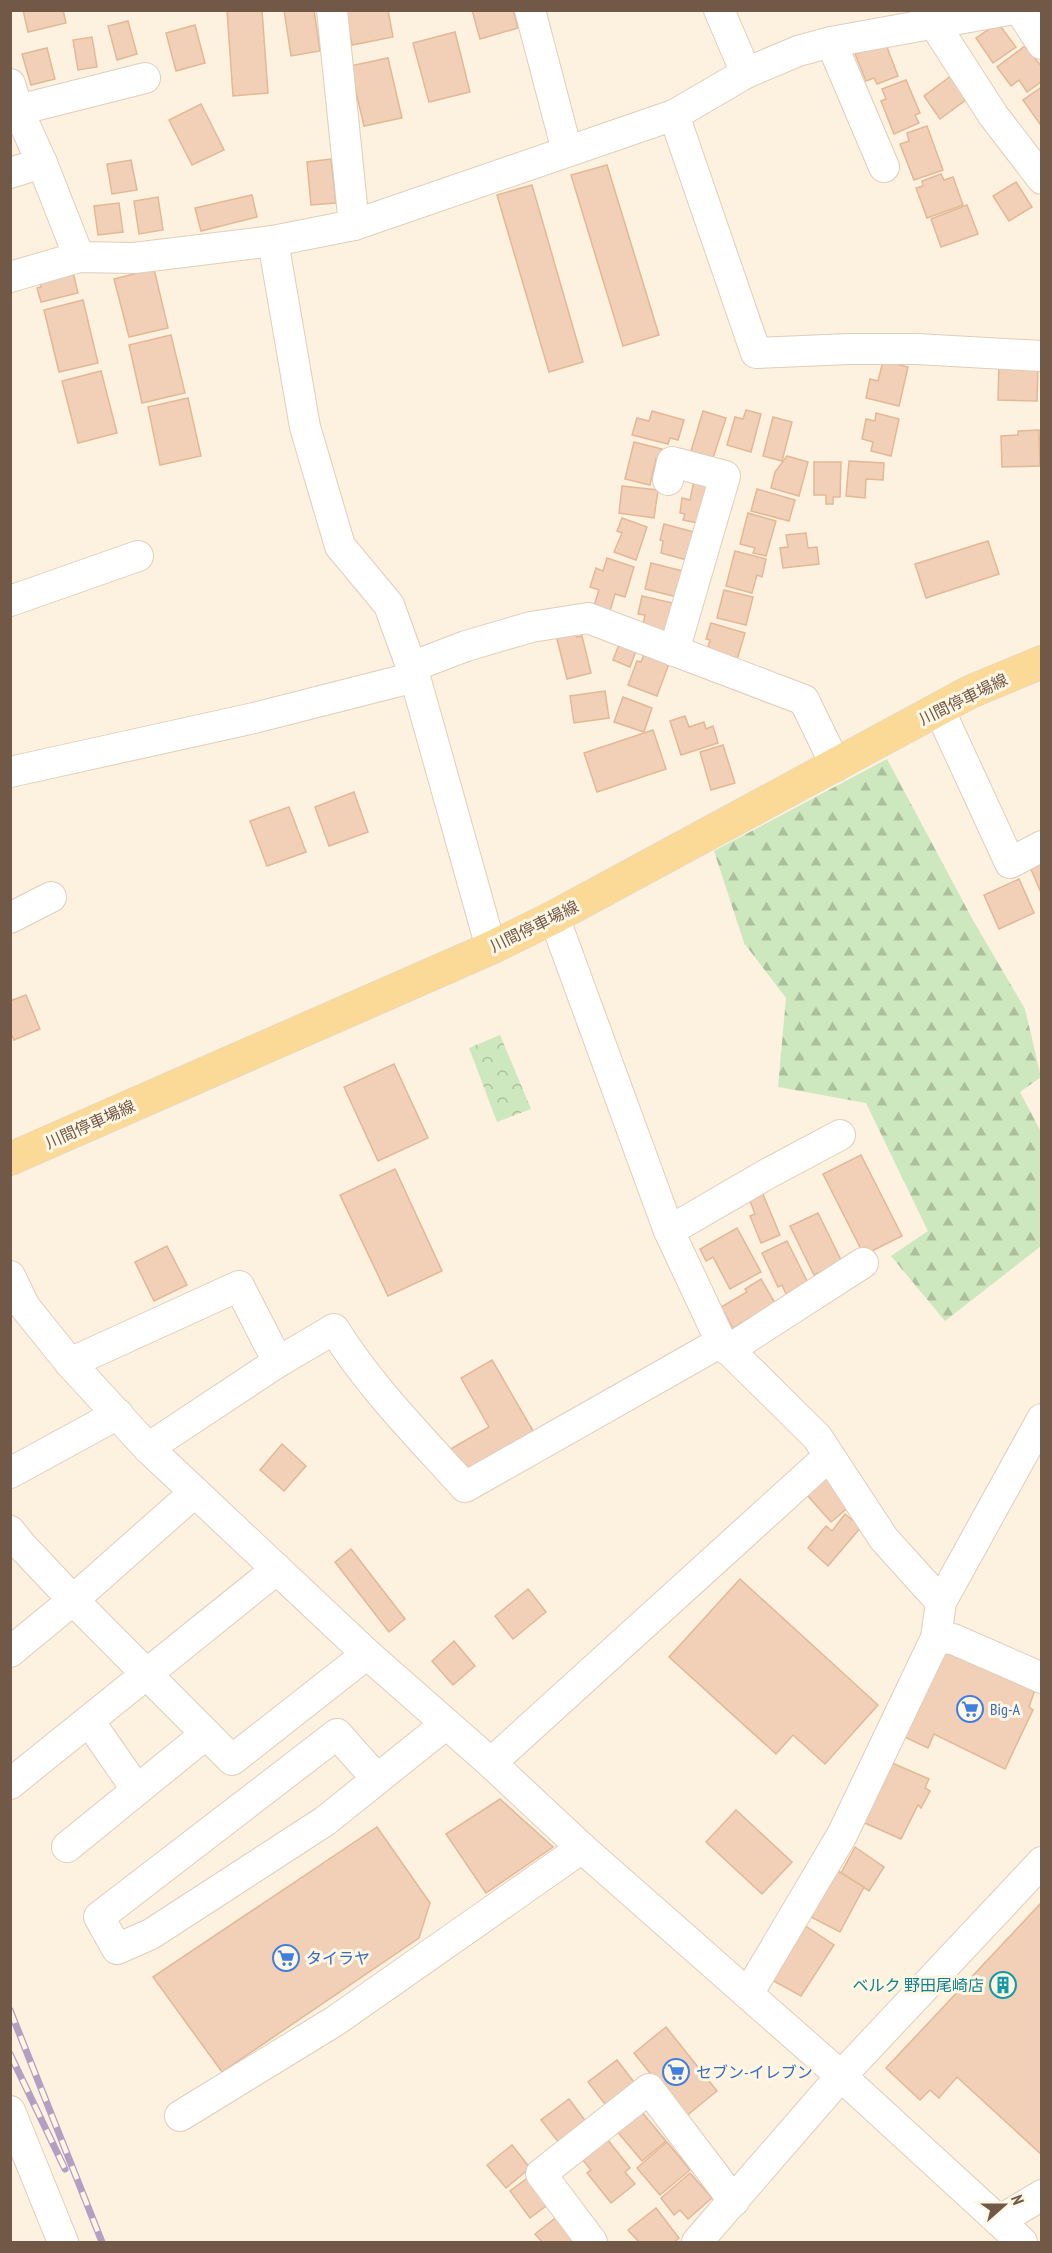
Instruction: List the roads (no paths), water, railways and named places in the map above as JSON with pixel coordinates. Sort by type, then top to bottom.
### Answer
[{"type":"main road","name":"川間停車場線","points":[[10,1159],[491,948],[554,917],[970,692],[1041,662]]},
{"type":"street","points":[[332,10],[354,225]]},
{"type":"street","points":[[530,10],[567,151]]},
{"type":"street","points":[[719,10],[746,73]]},
{"type":"street","points":[[10,277],[79,257],[134,258],[273,241],[354,225],[674,115],[746,73],[798,51],[831,42],[1008,10]]},
{"type":"street","points":[[1020,10],[1041,44]]},
{"type":"street","points":[[935,25],[993,115],[1041,179]]},
{"type":"street","points":[[831,42],[884,167]]},
{"type":"street","points":[[79,257],[14,97],[145,78]]},
{"type":"street","points":[[674,115],[756,353],[917,349],[1041,356]]},
{"type":"street","points":[[10,172],[42,163]]},
{"type":"street","points":[[273,241],[305,427],[340,546],[389,605],[413,672],[491,948]]},
{"type":"street","points":[[668,480],[672,462],[725,476],[674,651]]},
{"type":"street","points":[[10,601],[138,556]]},
{"type":"street","points":[[10,772],[254,717],[413,672],[466,646],[531,627],[588,618],[804,700],[836,766]]},
{"type":"street","points":[[939,709],[1010,863],[1041,846]]},
{"type":"street","points":[[10,918],[51,897]]},
{"type":"street","points":[[554,917],[669,1231],[725,1346],[817,1437],[884,1539],[941,1602]]},
{"type":"street","points":[[669,1231],[766,1174],[840,1135]]},
{"type":"street","points":[[148,1448],[278,1362],[334,1329],[353,1360],[389,1404],[465,1487],[725,1346],[863,1263]]},
{"type":"street","points":[[10,1276],[25,1307],[70,1363],[148,1448],[367,1654],[491,1763],[582,1848],[842,2076],[1022,2242]]},
{"type":"street","points":[[70,1363],[239,1286],[278,1362]]},
{"type":"street","points":[[10,1473],[118,1414]]},
{"type":"street","points":[[747,1994],[842,1835],[936,1638],[941,1602],[1041,1420]]},
{"type":"street","points":[[491,1763],[829,1456]]},
{"type":"street","points":[[10,1652],[73,1600],[195,1492]]},
{"type":"street","points":[[10,1531],[73,1600],[232,1760],[367,1654]]},
{"type":"street","points":[[10,1784],[277,1569]]},
{"type":"street","points":[[936,1638],[953,1639],[1041,1678]]},
{"type":"street","points":[[89,1721],[137,1790]]},
{"type":"street","points":[[377,1779],[337,1734],[99,1917],[117,1949],[151,1934],[325,1821],[446,1724]]},
{"type":"street","points":[[67,1847],[206,1734]]},
{"type":"street","points":[[180,2116],[335,2021],[582,1848]]},
{"type":"street","points":[[697,2242],[842,2076],[1041,1862]]},
{"type":"street","points":[[592,2242],[541,2174],[649,2089],[734,2201]]},
{"type":"street","points":[[10,2111],[63,2242]]},
{"type":"street","points":[[999,2221],[1041,2195]]},
{"type":"railway","points":[[10,2010],[102,2242]]},
{"type":"railway","points":[[10,2054],[65,2169]]},
{"type":"place","name":"Big-A","points":[[970,1709]]},
{"type":"place","name":"タイラヤ","points":[[286,1958]]},
{"type":"place","name":"ベルク 野田尾崎店","points":[[1003,1985]]},
{"type":"place","name":"セブン-イレブン","points":[[676,2072]]}]
